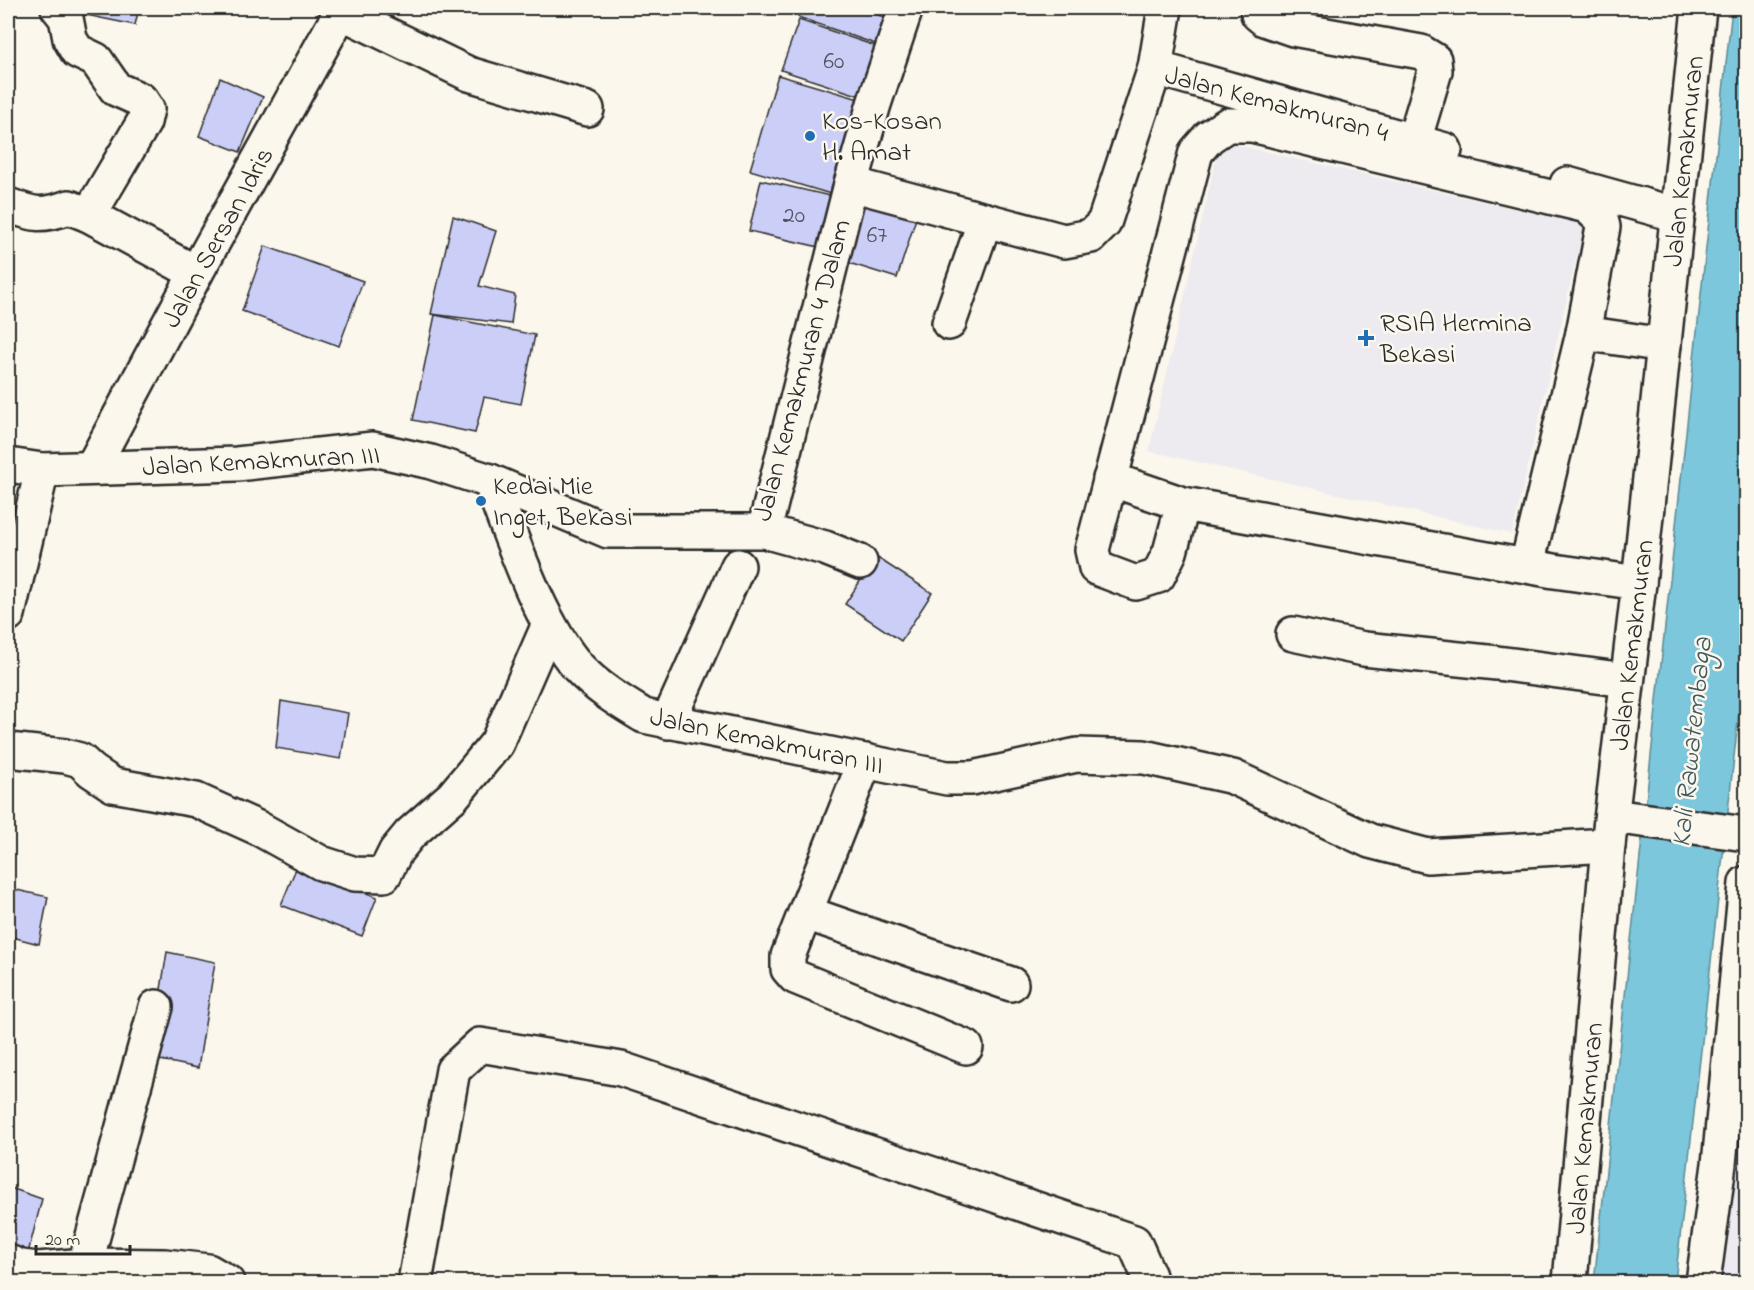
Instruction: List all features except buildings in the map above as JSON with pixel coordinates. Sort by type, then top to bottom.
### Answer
[{"type":"street","points":[[58,8],[66,18],[70,39],[77,51],[96,60],[116,89],[141,100],[147,109],[144,123],[89,215]]},
{"type":"street","points":[[851,184],[874,104],[906,8]]},
{"type":"street","points":[[1155,68],[1163,8]]},
{"type":"street","points":[[1257,8],[1258,14],[1264,19],[1293,29],[1429,55],[1434,60],[1435,71],[1414,141]]},
{"type":"street","name":"Jalan Kemakmuran","points":[[1570,1282],[1617,826],[1626,680],[1639,583],[1699,8]]},
{"type":"street","points":[[342,10],[469,74],[586,109]]},
{"type":"street","name":"Jalan Sersan Idris","points":[[92,468],[196,273],[342,10]]},
{"type":"street","name":"Jalan Kemakmuran 4","points":[[851,184],[1064,241],[1091,236],[1104,223],[1155,68],[1678,215]]},
{"type":"street","points":[[1183,504],[1170,552],[1158,576],[1136,583],[1096,568],[1092,550],[1196,152],[1209,137],[1227,125],[1252,125],[1587,206],[1601,219],[1603,227],[1583,333],[1527,565]]},
{"type":"street","name":"Jalan Kemakmuran 4 Dalam","points":[[490,481],[608,531],[764,531],[851,184]]},
{"type":"street","points":[[8,205],[28,213],[47,214],[69,207],[89,215],[196,273]]},
{"type":"street","points":[[948,323],[985,220]]},
{"type":"street","points":[[1583,333],[1664,345]]},
{"type":"street","name":"Jalan Kemakmuran III","points":[[8,465],[42,470],[237,464],[373,449],[431,462],[490,481],[522,564],[549,624],[578,667],[610,695],[644,716],[668,722],[947,778],[972,778],[1077,755],[1144,757],[1233,777],[1370,841],[1428,856],[1617,826],[1738,833]]},
{"type":"street","points":[[8,614],[42,470]]},
{"type":"street","points":[[1110,479],[1183,504],[1639,583]]},
{"type":"street","points":[[764,531],[825,548],[860,562]]},
{"type":"street","points":[[668,722],[738,566]]},
{"type":"street","points":[[8,750],[65,756],[80,760],[113,785],[196,800],[258,828],[321,863],[356,874],[384,875],[396,851],[410,834],[453,796],[497,743],[549,624]]},
{"type":"street","points":[[1293,634],[1364,649],[1626,680]]},
{"type":"street","points":[[865,761],[788,956],[788,969],[795,977],[966,1047]]},
{"type":"street","points":[[1703,1282],[1733,1166],[1746,897]]},
{"type":"street","points":[[806,913],[1011,984]]},
{"type":"street","points":[[85,1265],[156,1007]]},
{"type":"street","points":[[415,1282],[453,1070],[480,1045],[621,1069],[1134,1242],[1149,1276],[1147,1282]]},
{"type":"street","points":[[8,1262],[38,1269],[85,1265],[165,1266],[208,1271],[227,1282]]},
{"type":"shaded area","name":"RSIA Hermina Bekasi","points":[[1220,141],[1584,225],[1512,534],[1149,451]]},
{"type":"shaded area","points":[[1746,894],[1746,1282],[1701,1282]]},
{"type":"water","name":"Kali Rawatembaga","points":[[1732,8],[1746,8],[1746,650],[1675,1282],[1594,1282]]},
{"type":"place","name":"Kos-Kosan H. Amat","points":[[810,136]]},
{"type":"place","name":"RSIA Hermina Bekasi","points":[[1366,338]]},
{"type":"place","name":"Kedai Mie Inget, Bekasi","points":[[481,501]]}]
